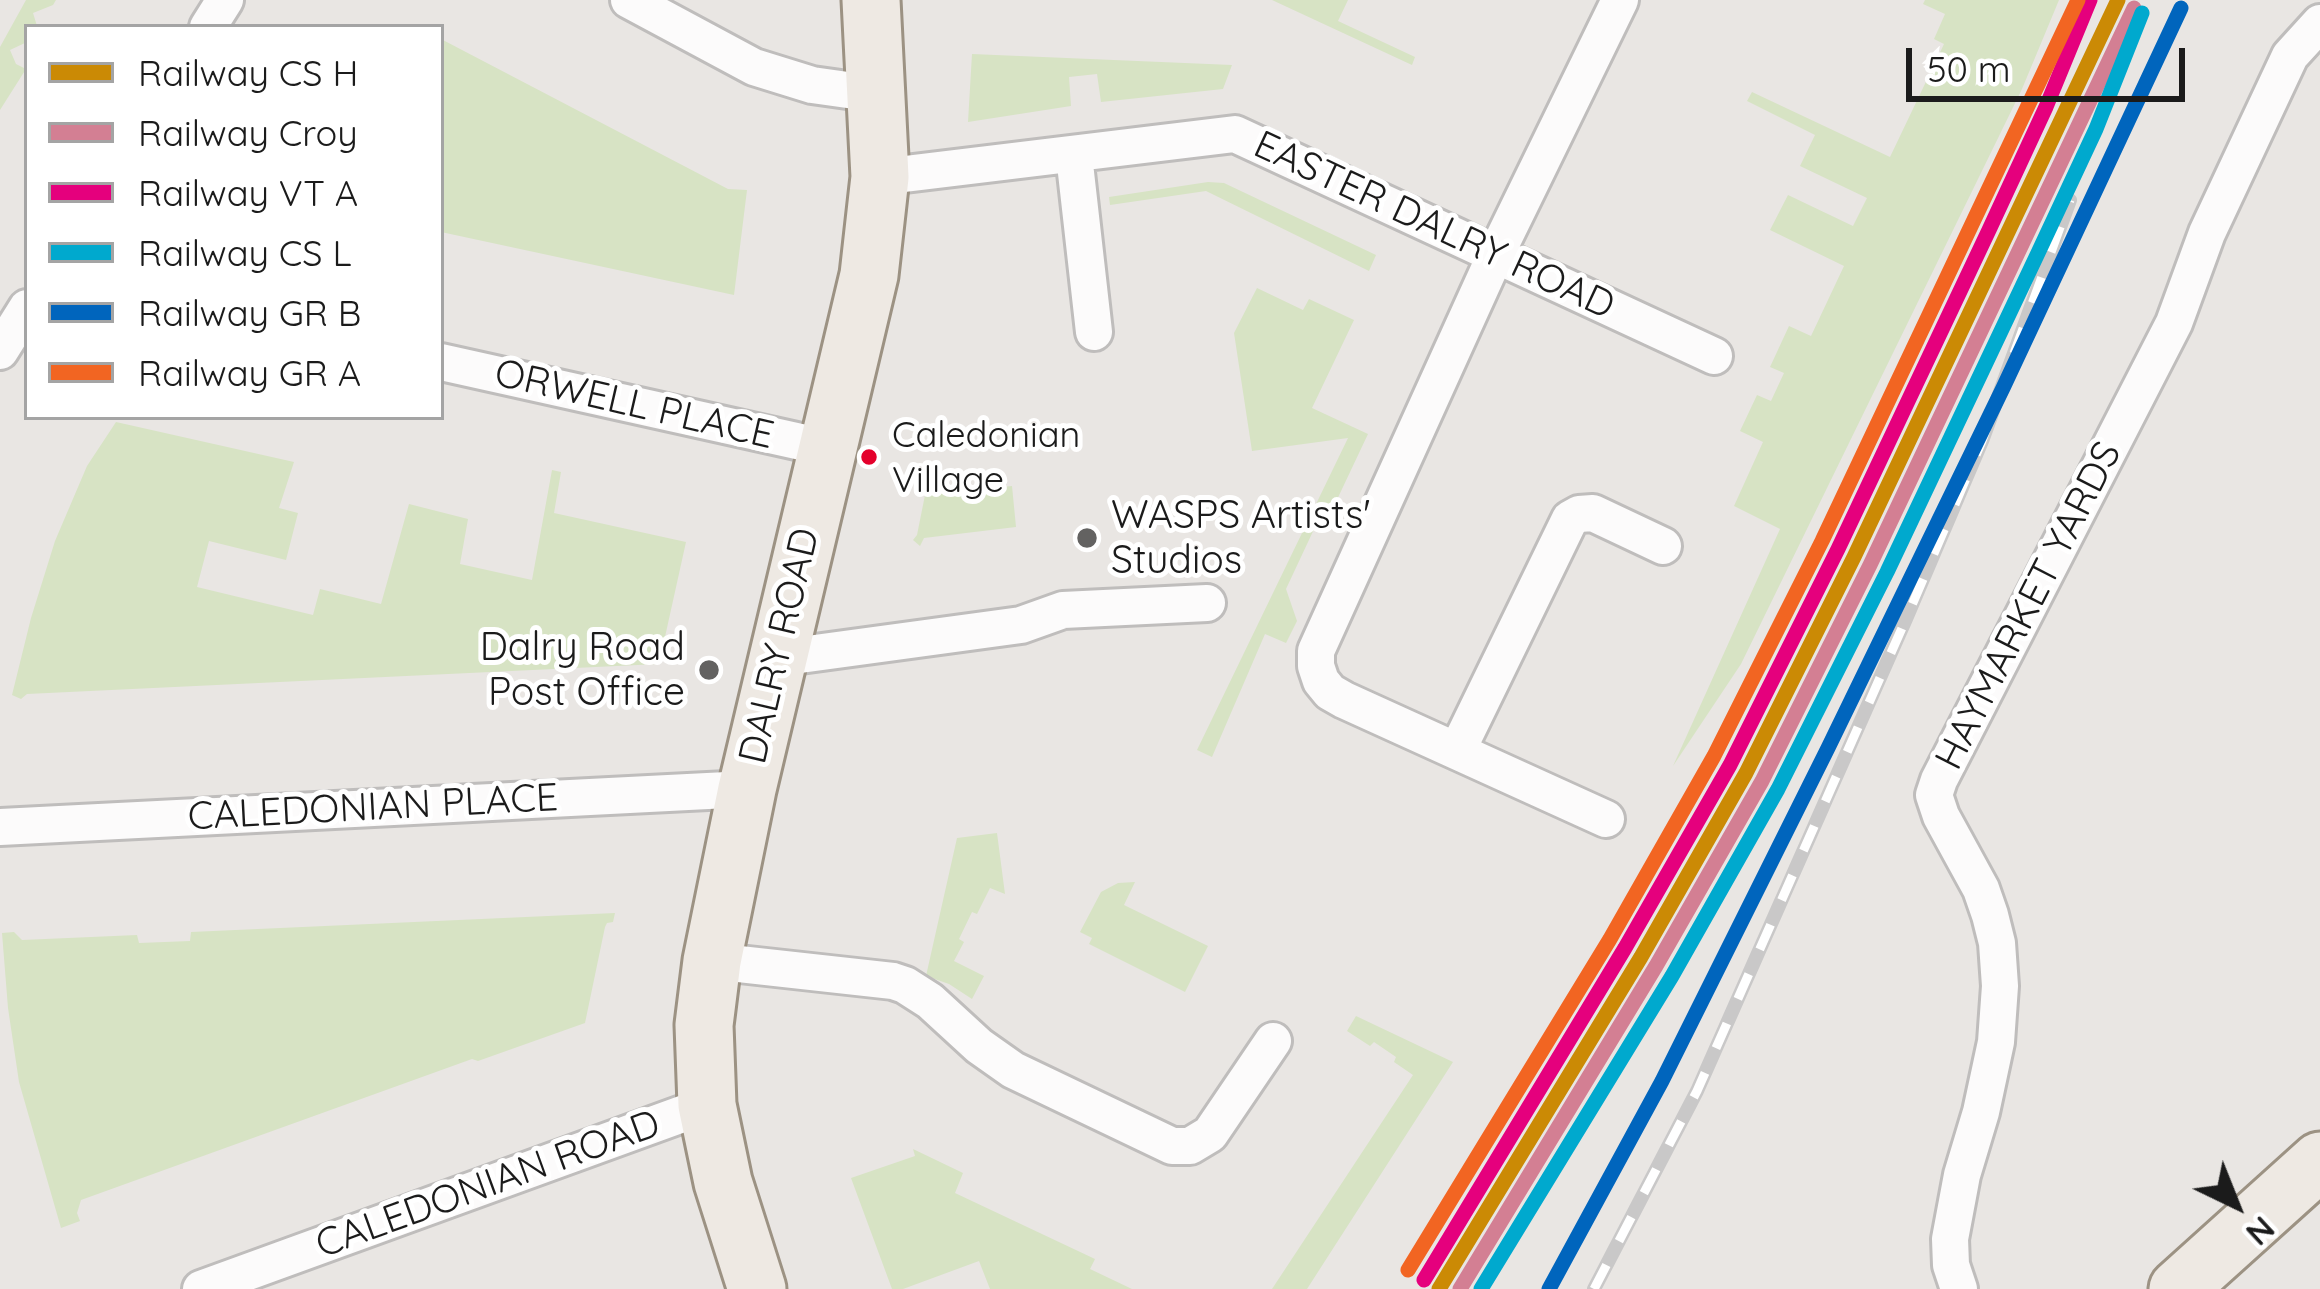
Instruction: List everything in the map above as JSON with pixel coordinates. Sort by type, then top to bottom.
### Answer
[{"type":"main road","name":"DALRY ROAD","points":[[757,1289],[706,1105],[704,1024],[747,789],[869,275],[880,177],[871,0]]},
{"type":"main road","points":[[2177,1289],[2316,1174]]},
{"type":"street","points":[[629,0],[754,68],[812,85],[876,94]]},
{"type":"street","points":[[1606,819],[1330,692],[1316,667],[1316,651],[1496,254],[1620,0]]},
{"type":"street","name":"HAYMARKET YARDS","points":[[1959,1289],[1950,1240],[1996,1042],[2000,986],[1990,915],[1934,795],[2174,323],[2207,233],[2290,56],[2320,23]]},
{"type":"street","name":"EASTER DALRY ROAD","points":[[880,177],[1234,134],[1714,356]]},
{"type":"street","points":[[1074,155],[1094,332]]},
{"type":"street","points":[[0,350],[24,313]]},
{"type":"street","name":"ORWELL PLACE","points":[[444,363],[827,448]]},
{"type":"street","points":[[1457,752],[1570,519],[1593,513],[1663,546]]},
{"type":"street","points":[[778,658],[1021,625],[1063,610],[1207,603]]},
{"type":"street","name":"CALEDONIAN PLACE","points":[[0,827],[747,789]]},
{"type":"street","points":[[712,961],[905,985],[930,1000],[1013,1070],[1172,1146],[1190,1146],[1210,1134],[1273,1041]]},
{"type":"street","name":"CALEDONIAN ROAD","points":[[201,1289],[706,1105]]},
{"type":"green space","points":[[26,0],[56,0],[33,13],[36,24],[24,24],[24,43],[10,50],[24,72],[0,110],[0,47]]},
{"type":"green space","points":[[1272,0],[1348,0],[1338,21],[1415,57],[1412,65]]},
{"type":"green space","points":[[1925,0],[2059,0],[2022,89],[1741,664],[1673,766],[1780,529],[1734,506],[1763,442],[1740,431],[1757,395],[1771,401],[1784,373],[1770,367],[1789,326],[1811,336],[1844,266],[1770,230],[1788,195],[1853,226],[1867,198],[1800,166],[1815,135],[1747,101],[1752,92],[1890,157],[1944,44],[1934,39],[1945,14],[1923,4]]},
{"type":"green space","points":[[444,41],[728,189],[747,190],[734,295],[444,233]]},
{"type":"green space","points":[[972,54],[1232,65],[1223,89],[1101,102],[1097,74],[1069,77],[1071,106],[968,122]]},
{"type":"green space","points":[[1224,183],[1376,255],[1369,271],[1206,191],[1110,205],[1109,197]]},
{"type":"green space","points":[[1257,288],[1303,310],[1309,299],[1354,320],[1312,408],[1368,434],[1334,506],[1323,510],[1286,589],[1297,621],[1286,643],[1265,634],[1212,757],[1197,750],[1348,438],[1252,451],[1234,333]]},
{"type":"green space","points":[[116,422],[294,462],[279,508],[298,513],[286,560],[209,541],[197,587],[313,615],[320,589],[381,604],[409,504],[468,519],[460,564],[532,580],[552,470],[561,472],[554,513],[686,542],[659,664],[27,694],[21,699],[12,695],[55,541],[87,466]]},
{"type":"green space","points":[[1012,486],[1016,527],[924,538],[920,546],[913,540],[925,495]]},
{"type":"green space","points":[[997,833],[1005,894],[990,888],[977,914],[972,912],[954,961],[984,976],[972,999],[926,976],[957,838]]},
{"type":"green space","points":[[1135,882],[1124,905],[1208,946],[1185,992],[1089,944],[1092,938],[1080,932],[1101,892],[1118,883]]},
{"type":"green space","points":[[615,913],[613,922],[605,927],[585,1023],[81,1200],[80,1221],[61,1228],[19,1082],[2,933],[14,932],[22,940],[137,935],[139,943],[190,941],[191,932]]},
{"type":"green space","points":[[1356,1016],[1453,1062],[1307,1289],[1272,1289],[1413,1075],[1374,1042],[1370,1046],[1347,1031]]},
{"type":"green space","points":[[913,1149],[963,1173],[955,1193],[1095,1259],[1090,1269],[1132,1289],[990,1289],[979,1261],[892,1289],[851,1178],[915,1156]]},
{"type":"railway","points":[[1594,1289],[1697,1091],[1906,619],[1982,441],[2070,200]]},
{"type":"transit line","points":[[1408,1270],[1610,939],[1714,756],[1822,541],[2078,0]]},
{"type":"transit line","points":[[1424,1280],[1730,765],[1989,230],[2090,0]]},
{"type":"transit line","points":[[1439,1289],[1641,957],[1746,773],[1854,557],[2118,0]]},
{"type":"transit line","points":[[1549,1289],[1662,1081],[1828,748],[2181,8]]},
{"type":"transit line","points":[[1481,1289],[1672,976],[1778,789],[2038,253],[2096,129],[2142,13]]},
{"type":"rail line","name":"Croy","points":[[1460,1289],[1762,781],[1870,565],[2134,8]]},
{"type":"place","name":"Caledonian Village","points":[[869,457]]},
{"type":"place","name":"WASPS Artists' Studios","points":[[1087,538]]},
{"type":"place","name":"Dalry Road Post Office","points":[[709,670]]}]
